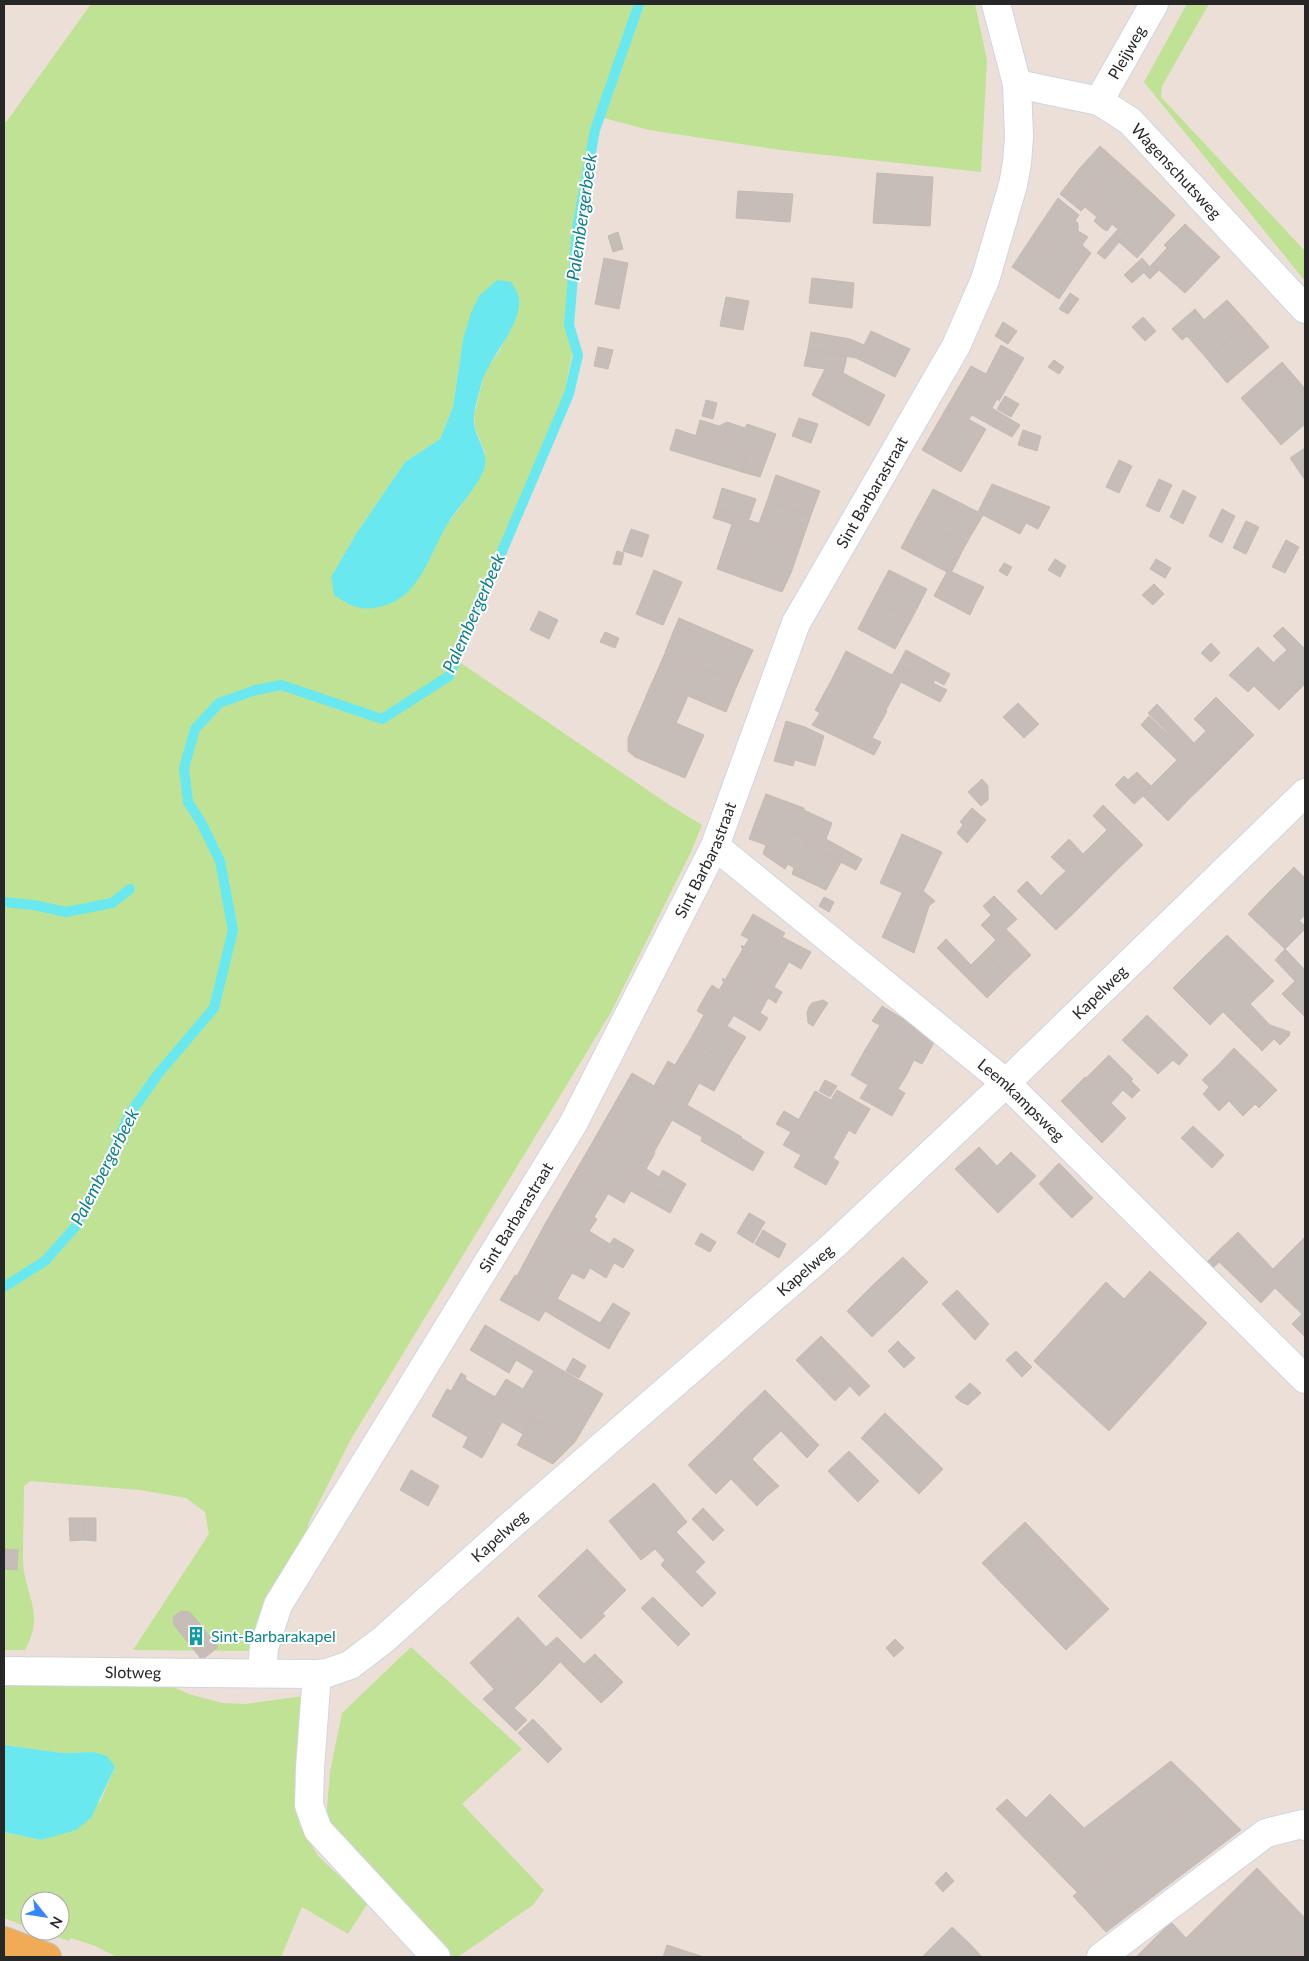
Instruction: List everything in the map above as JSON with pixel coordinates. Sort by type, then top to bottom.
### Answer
[{"type":"main road","points":[[4,1941],[47,1957]]},
{"type":"street","name":"Sint Barbarastraat","points":[[262,1672],[264,1648],[278,1605],[573,1124],[715,846],[796,623],[956,346],[985,280],[1013,185],[1019,137],[1017,84],[996,4]]},
{"type":"street","name":"Pleijweg","points":[[1099,101],[1154,4]]},
{"type":"street","name":"Wagenschutsweg","points":[[1017,84],[1099,101],[1130,121],[1305,309]]},
{"type":"street","name":"Kapelweg","points":[[262,1672],[326,1673],[350,1665],[384,1640],[517,1521],[834,1245],[1006,1083],[1305,793]]},
{"type":"street","name":"Leemkampsweg","points":[[715,846],[1006,1083],[1305,1379]]},
{"type":"street","name":"Slotweg","points":[[4,1672],[262,1672]]},
{"type":"street","points":[[317,1674],[309,1805],[318,1830],[436,1957]]},
{"type":"street","points":[[1101,1957],[1266,1833],[1302,1824],[1305,1826]]},
{"type":"green space","points":[[91,4],[975,4],[987,60],[981,172],[780,150],[649,130],[600,117],[586,160],[576,238],[573,349],[562,405],[458,661],[668,804],[702,825],[691,852],[610,1014],[351,1439],[309,1522],[278,1648],[245,1651],[133,1650],[209,1534],[205,1512],[186,1498],[140,1490],[30,1481],[24,1486],[23,1560],[24,1573],[34,1614],[34,1625],[25,1650],[4,1650],[4,122],[7,121]],"holes":[[[479,296],[517,316],[500,350],[485,371],[474,415],[475,429],[485,452],[473,488],[450,521],[331,577],[356,534],[405,462],[440,439],[453,407],[463,339]]]},
{"type":"green space","points":[[1187,4],[1209,4],[1162,86],[1161,97],[1305,251],[1305,281],[1144,82]]},
{"type":"green space","points":[[411,1647],[522,1749],[462,1804],[544,1890],[533,1905],[458,1957],[440,1957],[326,1820],[330,1772],[342,1713]]},
{"type":"green space","points":[[108,1684],[170,1686],[192,1695],[222,1703],[245,1704],[304,1696],[299,1824],[318,1856],[368,1903],[348,1934],[302,1907],[281,1957],[117,1957],[95,1946],[71,1938],[70,1940],[70,1891],[20,1891],[20,1924],[4,1918],[4,1832],[41,1840],[100,1802],[115,1767],[93,1752],[63,1753],[4,1745],[4,1685]]},
{"type":"water","points":[[497,280],[511,282],[519,297],[519,310],[510,331],[485,374],[475,407],[474,424],[485,458],[484,469],[473,489],[450,520],[424,570],[407,593],[396,601],[375,608],[362,608],[346,603],[334,595],[331,577],[356,534],[405,462],[440,439],[453,407],[463,339],[471,313],[479,296]]},
{"type":"water","points":[[4,1745],[63,1753],[93,1752],[107,1756],[115,1767],[91,1818],[76,1830],[41,1840],[4,1832]]},
{"type":"building","points":[[1100,146],[1129,172],[1109,193],[1123,205],[1113,215],[1100,204],[1104,198],[1091,187],[1096,181],[1080,168]]},
{"type":"building","points":[[1080,168],[1096,181],[1091,187],[1104,198],[1100,204],[1115,217],[1103,229],[1094,221],[1097,217],[1085,207],[1081,211],[1060,194]]},
{"type":"building","points":[[1129,172],[1156,197],[1105,259],[1097,253],[1118,229],[1112,224],[1107,231],[1103,229],[1115,217],[1113,215],[1123,205],[1109,193]]},
{"type":"building","points":[[877,173],[933,177],[930,226],[873,223]]},
{"type":"building","points":[[738,191],[793,194],[790,222],[736,218]]},
{"type":"building","points":[[1156,197],[1175,215],[1137,258],[1119,242]]},
{"type":"building","points":[[1058,198],[1079,215],[1075,221],[1078,223],[1078,231],[1088,237],[1082,245],[1091,253],[1081,267],[1033,235]]},
{"type":"building","points":[[1185,224],[1220,257],[1185,293],[1159,270],[1150,279],[1144,273],[1167,248],[1164,245]]},
{"type":"building","points":[[618,232],[623,249],[613,252],[608,236]]},
{"type":"building","points":[[1033,235],[1081,267],[1059,299],[1012,267]]},
{"type":"building","points":[[604,258],[628,263],[619,309],[595,304]]},
{"type":"building","points":[[1142,258],[1150,267],[1132,283],[1124,275]]},
{"type":"building","points":[[812,278],[854,283],[852,308],[809,303]]},
{"type":"building","points":[[1070,293],[1079,299],[1068,314],[1059,309]]},
{"type":"building","points":[[726,297],[749,301],[743,330],[720,326]]},
{"type":"building","points":[[1227,300],[1248,323],[1207,359],[1187,336],[1182,340],[1172,329],[1195,309],[1204,320]]},
{"type":"building","points":[[1143,317],[1156,331],[1145,341],[1132,327]]},
{"type":"building","points":[[1003,322],[1017,331],[1008,344],[995,336]]},
{"type":"building","points":[[1248,323],[1269,347],[1227,383],[1207,359]]},
{"type":"building","points":[[871,331],[910,349],[895,377],[856,358],[808,349],[811,332],[850,339],[864,345]]},
{"type":"building","points":[[1001,345],[1024,358],[999,401],[997,399],[992,408],[1020,425],[1012,437],[972,415],[968,420],[947,407],[971,366],[986,374]]},
{"type":"building","points":[[598,347],[613,350],[608,369],[594,366]]},
{"type":"building","points":[[808,349],[847,356],[843,373],[885,395],[869,426],[812,395],[825,369],[804,366]]},
{"type":"building","points":[[1054,360],[1064,367],[1059,374],[1048,367]]},
{"type":"building","points":[[1282,362],[1302,385],[1261,421],[1241,398]]},
{"type":"building","points":[[1302,385],[1305,389],[1305,424],[1281,445],[1261,421]]},
{"type":"building","points":[[1005,396],[1019,404],[1011,417],[997,409]]},
{"type":"building","points":[[706,400],[717,403],[713,419],[702,416]]},
{"type":"building","points":[[947,407],[986,429],[961,472],[922,450]]},
{"type":"building","points":[[799,418],[818,424],[811,443],[792,436]]},
{"type":"building","points":[[700,420],[719,426],[727,422],[745,428],[747,424],[776,434],[760,477],[742,472],[747,453],[696,435]]},
{"type":"building","points":[[676,429],[747,453],[742,472],[670,450]]},
{"type":"building","points":[[1023,430],[1041,436],[1037,451],[1018,445]]},
{"type":"building","points":[[1305,448],[1305,480],[1290,458]]},
{"type":"building","points":[[1119,460],[1132,466],[1119,493],[1106,487]]},
{"type":"building","points":[[776,475],[820,491],[811,515],[767,501]]},
{"type":"building","points":[[1159,479],[1172,485],[1159,512],[1146,506]]},
{"type":"building","points":[[992,484],[1050,507],[1038,529],[1026,523],[1020,534],[983,515],[966,544],[917,518],[933,489],[978,512]]},
{"type":"building","points":[[722,488],[756,499],[749,519],[716,509]]},
{"type":"building","points":[[1183,490],[1196,497],[1183,524],[1170,517]]},
{"type":"building","points":[[767,501],[811,515],[803,538],[759,523]]},
{"type":"building","points":[[716,509],[803,538],[791,573],[724,548],[732,524],[713,518]]},
{"type":"building","points":[[1222,509],[1235,516],[1222,543],[1209,536]]},
{"type":"building","points":[[917,518],[966,544],[952,571],[948,570],[947,572],[901,548]]},
{"type":"building","points":[[1246,521],[1259,527],[1246,554],[1233,548]]},
{"type":"building","points":[[631,529],[649,535],[642,557],[623,551]]},
{"type":"building","points":[[1286,540],[1299,547],[1285,573],[1272,567]]},
{"type":"building","points":[[724,548],[791,573],[782,592],[717,569]]},
{"type":"building","points":[[617,551],[624,553],[621,565],[613,564]]},
{"type":"building","points":[[1055,559],[1066,566],[1060,577],[1048,570]]},
{"type":"building","points":[[1156,559],[1171,568],[1165,578],[1150,569]]},
{"type":"building","points":[[1004,563],[1012,567],[1007,576],[999,571]]},
{"type":"building","points":[[654,570],[682,582],[663,625],[636,614]]},
{"type":"building","points":[[889,570],[927,589],[911,620],[873,600]]},
{"type":"building","points":[[948,570],[984,587],[976,602],[941,583]]},
{"type":"building","points":[[941,583],[976,602],[970,615],[934,596]]},
{"type":"building","points":[[1154,584],[1164,594],[1153,605],[1142,595]]},
{"type":"building","points":[[873,600],[911,620],[895,649],[858,629]]},
{"type":"building","points":[[539,611],[558,620],[549,639],[530,630]]},
{"type":"building","points":[[679,618],[753,650],[738,683],[665,652]]},
{"type":"building","points":[[1283,627],[1305,649],[1305,684],[1300,689],[1274,662],[1287,650],[1273,636]]},
{"type":"building","points":[[605,632],[619,638],[615,648],[600,642]]},
{"type":"building","points":[[1211,643],[1220,653],[1211,662],[1201,653]]},
{"type":"building","points":[[1258,647],[1300,689],[1279,710],[1254,686],[1248,692],[1229,675]]},
{"type":"building","points":[[906,650],[950,674],[944,685],[935,680],[933,683],[898,665]]},
{"type":"building","points":[[846,651],[892,675],[898,665],[947,690],[940,702],[901,682],[886,710],[831,681]]},
{"type":"building","points":[[665,653],[738,683],[726,712],[688,696],[682,710],[647,694]]},
{"type":"building","points":[[831,681],[887,711],[872,738],[881,742],[874,755],[812,725],[820,713],[815,710]]},
{"type":"building","points":[[647,694],[682,710],[676,723],[704,735],[685,778],[635,757],[628,751],[628,738]]},
{"type":"building","points":[[1216,697],[1254,735],[1232,757],[1194,719]]},
{"type":"building","points":[[1018,703],[1039,724],[1024,738],[1003,717]]},
{"type":"building","points":[[1157,704],[1194,743],[1206,731],[1232,757],[1211,778],[1148,713]]},
{"type":"building","points":[[1149,716],[1211,778],[1189,799],[1164,773],[1177,760],[1141,725]]},
{"type":"building","points":[[786,721],[824,736],[815,766],[795,760],[793,766],[774,761]]},
{"type":"building","points":[[1137,772],[1151,786],[1164,773],[1189,799],[1168,821],[1143,796],[1134,804],[1115,785],[1124,776],[1128,780]]},
{"type":"building","points":[[982,779],[988,786],[988,800],[981,806],[968,792]]},
{"type":"building","points":[[766,794],[804,808],[804,810],[832,823],[826,839],[862,859],[856,870],[821,852],[820,854],[805,848],[809,838],[757,817]]},
{"type":"building","points":[[1103,805],[1143,845],[1120,867],[1095,842],[1107,830],[1093,816]]},
{"type":"building","points":[[972,808],[986,820],[967,843],[957,833],[963,825],[960,822]]},
{"type":"building","points":[[757,817],[809,838],[805,848],[820,854],[821,852],[841,862],[826,890],[792,874],[794,868],[788,864],[785,869],[763,854],[766,845],[749,839]]},
{"type":"building","points":[[902,834],[942,852],[919,900],[880,883]]},
{"type":"building","points":[[1069,839],[1083,854],[1095,842],[1120,867],[1099,888],[1060,848]]},
{"type":"building","points":[[1060,848],[1099,888],[1078,909],[1053,883],[1066,871],[1051,857]]},
{"type":"building","points":[[1294,867],[1305,878],[1305,915],[1300,920],[1270,891]]},
{"type":"building","points":[[1027,881],[1041,896],[1053,883],[1078,909],[1056,930],[1017,891]]},
{"type":"building","points":[[923,891],[935,901],[929,906],[919,900]]},
{"type":"building","points":[[1270,891],[1305,926],[1305,929],[1285,949],[1248,914]]},
{"type":"building","points":[[902,893],[929,906],[914,953],[882,937]]},
{"type":"building","points":[[994,896],[1017,919],[1006,929],[1031,955],[1008,977],[984,952],[996,940],[981,925],[991,915],[983,906]]},
{"type":"building","points":[[824,897],[834,902],[829,912],[819,906]]},
{"type":"building","points":[[753,914],[785,933],[782,937],[811,952],[801,969],[789,962],[774,987],[734,964],[743,949],[742,945],[744,947],[749,939],[741,935]]},
{"type":"building","points":[[1227,935],[1274,981],[1250,1004],[1270,1025],[1290,1032],[1289,1036],[1280,1045],[1198,963]]},
{"type":"building","points":[[946,939],[971,965],[984,952],[1008,977],[987,998],[937,948]]},
{"type":"building","points":[[1285,949],[1305,970],[1305,1017],[1282,994],[1295,981],[1275,960]]},
{"type":"building","points":[[1198,963],[1274,1039],[1262,1051],[1223,1012],[1210,1025],[1173,988]]},
{"type":"building","points":[[734,964],[782,992],[776,1003],[768,998],[760,1013],[768,1018],[760,1031],[704,998],[712,985],[719,990],[724,982],[723,978],[725,980]]},
{"type":"building","points":[[704,998],[734,1015],[727,1026],[746,1037],[730,1063],[690,1040],[704,1015],[697,1011]]},
{"type":"building","points":[[823,1000],[828,1003],[820,1015],[809,1007],[812,1003]]},
{"type":"building","points":[[882,1006],[936,1039],[922,1064],[914,1060],[907,1074],[865,1050],[880,1025],[872,1021]]},
{"type":"building","points":[[809,1007],[820,1015],[813,1026],[808,1023],[807,1012]]},
{"type":"building","points":[[1147,1015],[1188,1055],[1179,1065],[1173,1060],[1158,1074],[1122,1040]]},
{"type":"building","points":[[690,1040],[730,1063],[714,1091],[699,1083],[687,1105],[654,1086],[668,1061],[675,1065]]},
{"type":"building","points":[[1234,1048],[1277,1090],[1259,1108],[1217,1066]]},
{"type":"building","points":[[865,1050],[907,1074],[898,1089],[905,1093],[892,1116],[860,1098],[868,1085],[851,1075]]},
{"type":"building","points":[[1109,1055],[1133,1079],[1131,1081],[1140,1090],[1132,1098],[1123,1090],[1111,1103],[1086,1078]]},
{"type":"building","points":[[1217,1066],[1255,1104],[1243,1116],[1229,1101],[1219,1111],[1203,1094],[1209,1087],[1202,1080]]},
{"type":"building","points":[[632,1073],[742,1137],[764,1152],[753,1171],[701,1141],[702,1137],[672,1120],[654,1152],[604,1122]]},
{"type":"building","points":[[1085,1077],[1126,1118],[1102,1143],[1061,1101]]},
{"type":"building","points":[[825,1080],[837,1086],[830,1097],[819,1091]]},
{"type":"building","points":[[837,1090],[870,1109],[855,1134],[849,1130],[841,1144],[799,1119],[815,1091],[831,1100]]},
{"type":"building","points":[[784,1111],[841,1144],[833,1158],[839,1162],[826,1185],[794,1167],[801,1155],[783,1145],[791,1132],[776,1124]]},
{"type":"building","points":[[604,1122],[655,1153],[646,1169],[659,1177],[663,1170],[686,1184],[677,1200],[588,1150]]},
{"type":"building","points":[[1193,1126],[1224,1155],[1212,1168],[1181,1138]]},
{"type":"building","points":[[979,1147],[997,1166],[1011,1152],[1036,1176],[998,1213],[955,1169]]},
{"type":"building","points":[[588,1150],[677,1200],[670,1213],[631,1191],[624,1203],[574,1174]]},
{"type":"building","points":[[1059,1163],[1093,1198],[1072,1218],[1039,1184]]},
{"type":"building","points":[[574,1174],[608,1194],[594,1217],[597,1219],[589,1231],[610,1244],[614,1238],[634,1250],[623,1268],[545,1224]]},
{"type":"building","points":[[749,1213],[765,1222],[753,1243],[737,1233]]},
{"type":"building","points":[[545,1224],[614,1263],[606,1278],[590,1268],[584,1279],[572,1273],[557,1299],[517,1276]]},
{"type":"building","points":[[763,1230],[786,1244],[779,1258],[755,1244]]},
{"type":"building","points":[[1238,1232],[1273,1269],[1250,1292],[1213,1256]]},
{"type":"building","points":[[701,1233],[716,1242],[710,1252],[695,1244]]},
{"type":"building","points":[[1305,1237],[1305,1317],[1275,1288],[1261,1303],[1250,1292]]},
{"type":"building","points":[[1213,1256],[1219,1262],[1211,1270],[1205,1264]]},
{"type":"building","points":[[903,1257],[928,1282],[899,1311],[874,1284]]},
{"type":"building","points":[[1150,1271],[1207,1323],[1109,1431],[1034,1361],[1106,1282],[1124,1299]]},
{"type":"building","points":[[515,1275],[618,1333],[609,1349],[545,1311],[539,1321],[500,1300]]},
{"type":"building","points":[[874,1284],[899,1311],[872,1337],[847,1311]]},
{"type":"building","points":[[957,1290],[989,1324],[975,1340],[942,1304]]},
{"type":"building","points":[[613,1303],[630,1313],[618,1333],[600,1323]]},
{"type":"building","points":[[1302,1314],[1305,1317],[1305,1337],[1292,1324]]},
{"type":"building","points":[[485,1325],[603,1394],[575,1442],[495,1397],[506,1379],[523,1389],[534,1371],[516,1360],[509,1373],[470,1350]]},
{"type":"building","points":[[821,1336],[870,1386],[859,1396],[850,1386],[835,1401],[796,1360]]},
{"type":"building","points":[[898,1341],[915,1358],[904,1368],[888,1351]]},
{"type":"building","points":[[1016,1351],[1032,1367],[1022,1377],[1006,1360]]},
{"type":"building","points":[[573,1358],[586,1366],[579,1378],[566,1371]]},
{"type":"building","points":[[461,1373],[471,1383],[532,1418],[523,1434],[502,1422],[482,1458],[463,1447],[468,1437],[432,1416],[447,1389],[451,1391]]},
{"type":"building","points":[[970,1383],[981,1393],[968,1405],[955,1397]]},
{"type":"building","points":[[765,1390],[819,1445],[807,1458],[781,1431],[767,1444],[739,1415]]},
{"type":"building","points":[[885,1413],[943,1469],[919,1494],[861,1438]]},
{"type":"building","points":[[739,1415],[767,1444],[752,1459],[779,1486],[767,1496],[713,1441]]},
{"type":"building","points":[[532,1418],[575,1442],[553,1464],[517,1445]]},
{"type":"building","points":[[713,1441],[767,1496],[757,1506],[731,1479],[716,1494],[688,1465]]},
{"type":"building","points":[[849,1451],[879,1481],[858,1502],[828,1471]]},
{"type":"building","points":[[411,1470],[439,1486],[428,1506],[400,1490]]},
{"type":"building","points":[[654,1483],[687,1522],[676,1532],[705,1562],[695,1572],[629,1504]]},
{"type":"building","points":[[629,1504],[716,1593],[702,1607],[661,1565],[665,1560],[655,1549],[641,1560],[609,1521]]},
{"type":"building","points":[[703,1508],[724,1530],[713,1541],[692,1519]]},
{"type":"building","points":[[69,1518],[83,1518],[83,1540],[70,1541]]},
{"type":"building","points":[[83,1518],[96,1518],[96,1541],[83,1540]]},
{"type":"building","points":[[1025,1522],[1109,1609],[1066,1650],[982,1563]]},
{"type":"building","points":[[5,1549],[18,1550],[17,1570],[4,1569]]},
{"type":"building","points":[[587,1549],[626,1590],[603,1613],[563,1572]]},
{"type":"building","points":[[563,1572],[605,1616],[581,1639],[538,1596]]},
{"type":"building","points":[[653,1597],[690,1634],[678,1646],[641,1608]]},
{"type":"building","name":"Sint-Barbarakapel","points":[[181,1611],[190,1612],[218,1647],[202,1660],[174,1625],[173,1617]]},
{"type":"building","points":[[518,1617],[560,1662],[538,1685],[494,1640]]},
{"type":"building","points":[[557,1637],[584,1664],[573,1675],[546,1647]]},
{"type":"building","points":[[895,1639],[904,1648],[894,1657],[886,1648]]},
{"type":"building","points":[[494,1640],[538,1685],[514,1708],[527,1720],[516,1731],[483,1699],[494,1689],[470,1663]]},
{"type":"building","points":[[595,1654],[623,1682],[612,1693],[584,1664]]},
{"type":"building","points":[[584,1664],[612,1693],[601,1703],[573,1675]]},
{"type":"building","points":[[533,1719],[562,1749],[548,1763],[518,1733]]},
{"type":"building","points":[[1171,1761],[1205,1794],[1077,1892],[996,1809],[1007,1799],[1026,1818],[1050,1794],[1084,1828]]},
{"type":"building","points":[[1205,1794],[1241,1830],[1106,1932],[1073,1896]]},
{"type":"building","points":[[1257,1868],[1305,1918],[1305,1957],[1136,1957],[1171,1922],[1186,1938]]},
{"type":"building","points":[[946,1872],[954,1881],[943,1892],[935,1883]]},
{"type":"building","points":[[952,1927],[982,1957],[922,1957]]},
{"type":"building","points":[[667,1945],[704,1957],[663,1957]]},
{"type":"waterway","name":"Palembergerbeek","points":[[4,1287],[45,1261],[76,1226],[97,1187],[129,1115],[158,1074],[214,1008],[233,930],[220,861],[202,824],[188,802],[184,768],[195,729],[219,703],[256,690],[281,685],[382,719],[449,676],[569,394],[578,355],[569,325],[577,228],[595,130],[639,4]]},
{"type":"waterway","name":"Palembergerbeek","points":[[4,902],[33,905],[66,912],[112,903],[130,889]]},
{"type":"place","name":"Sint-Barbarakapel","points":[[196,1636]]}]
